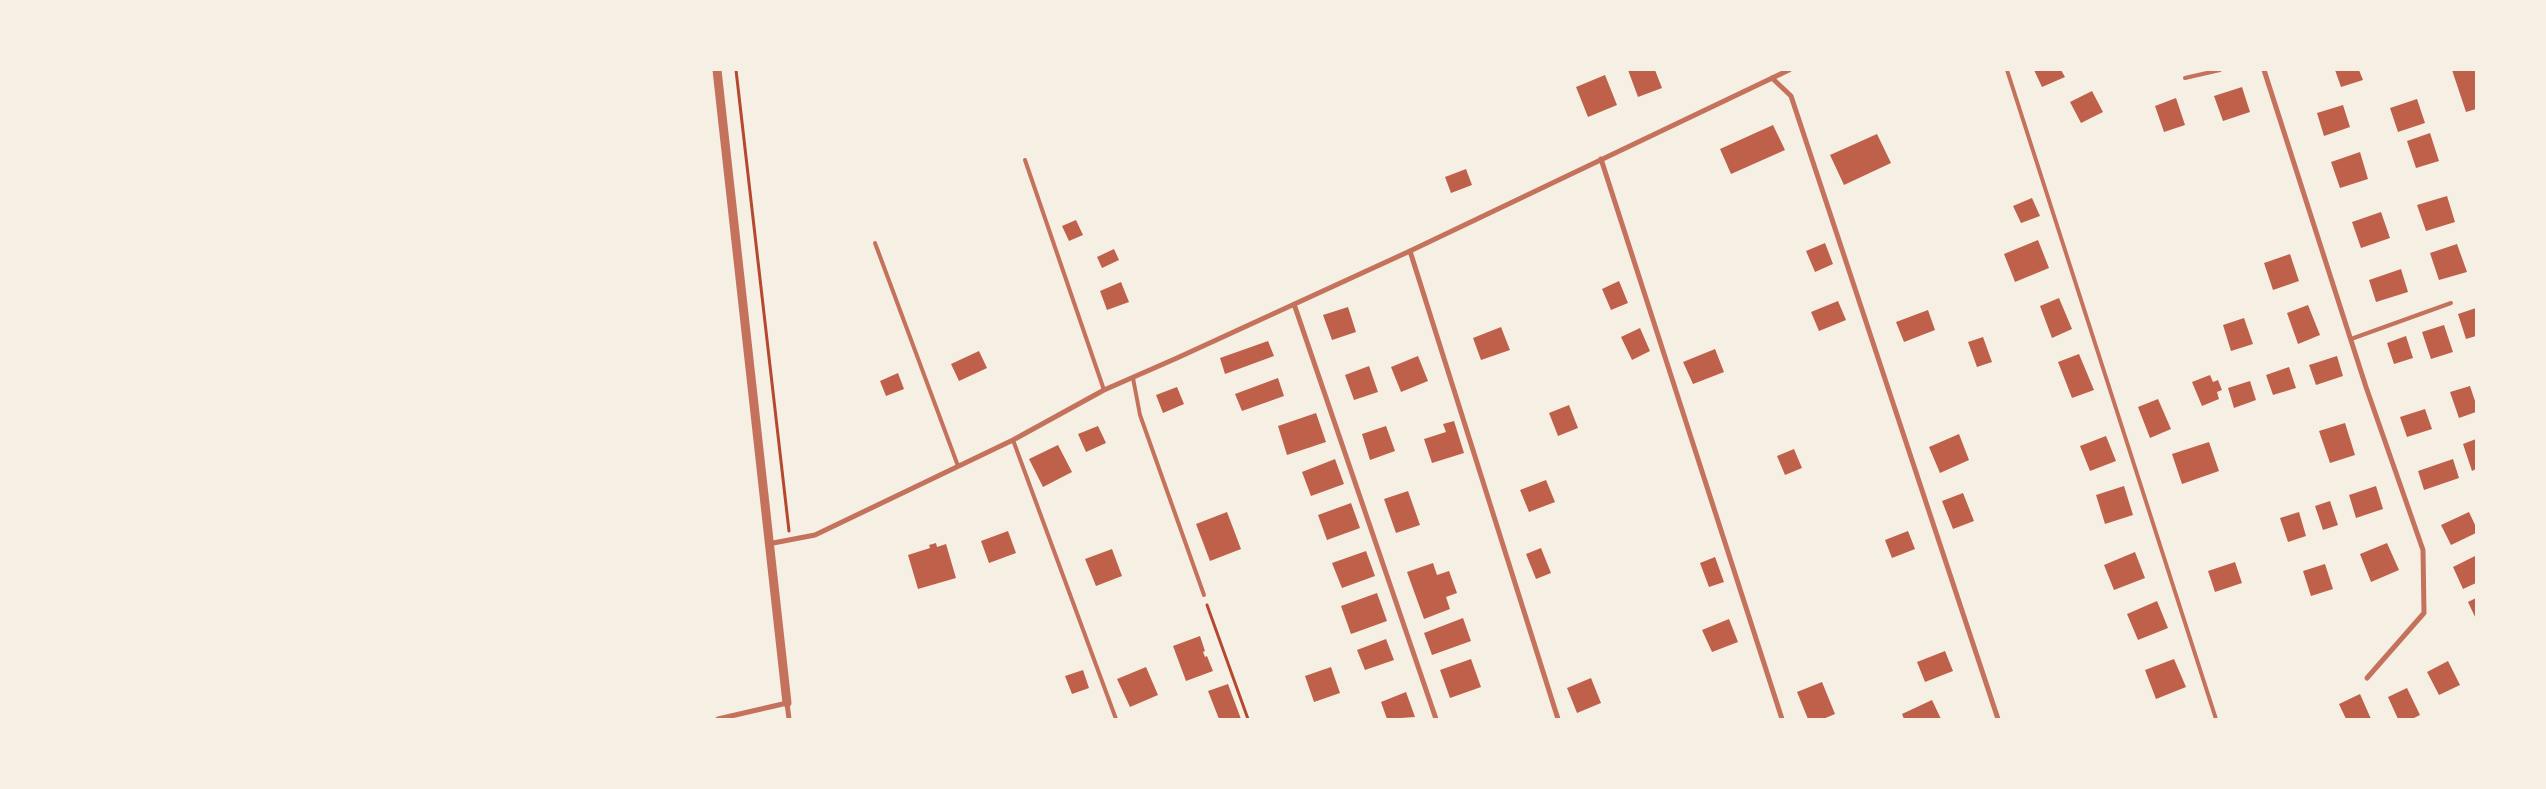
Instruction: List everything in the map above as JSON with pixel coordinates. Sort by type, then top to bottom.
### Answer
[{"type":"street","points":[[717,70],[768,544],[789,719]]},
{"type":"street","points":[[768,544],[815,535],[1013,440],[1104,390],[1410,251],[1789,70]]},
{"type":"street","points":[[2264,70],[2350,339],[2423,550],[2424,613],[2367,678]]},
{"type":"street","points":[[1772,78],[1790,96],[1998,719]]},
{"type":"street","points":[[1601,159],[1782,719]]},
{"type":"street","points":[[1410,251],[1558,719]]},
{"type":"street","points":[[1294,304],[1436,719]]},
{"type":"street","points":[[718,719],[787,703]]},
{"type":"lane","points":[[2007,70],[2216,719]]},
{"type":"lane","points":[[2185,78],[2220,70]]},
{"type":"lane","points":[[1025,160],[1104,390]]},
{"type":"lane","points":[[875,243],[958,466]]},
{"type":"lane","points":[[2350,339],[2451,303]]},
{"type":"lane","points":[[1133,378],[1140,415],[1204,594]]},
{"type":"lane","points":[[1013,440],[1116,719]]},
{"type":"path","points":[[736,70],[790,541]]},
{"type":"path","points":[[1204,594],[1248,719]]},
{"type":"building","points":[[1628,70],[1655,70],[1662,88],[1638,97]]},
{"type":"building","points":[[2034,70],[2061,70],[2065,77],[2042,87]]},
{"type":"building","points":[[2335,70],[2359,70],[2363,80],[2341,87]]},
{"type":"building","points":[[2452,70],[2476,70],[2476,109],[2466,112]]},
{"type":"building","points":[[1605,75],[1617,105],[1588,117],[1576,87]]},
{"type":"building","points":[[2242,87],[2250,112],[2223,121],[2214,96]]},
{"type":"building","points":[[2092,91],[2103,112],[2081,123],[2070,102]]},
{"type":"building","points":[[2176,98],[2185,125],[2164,132],[2155,106]]},
{"type":"building","points":[[2417,99],[2425,123],[2398,132],[2390,108]]},
{"type":"building","points":[[2343,105],[2350,127],[2324,136],[2317,113]]},
{"type":"building","points":[[1773,125],[1785,150],[1731,174],[1720,149]]},
{"type":"building","points":[[2430,133],[2439,161],[2416,168],[2407,141]]},
{"type":"building","points":[[1877,134],[1891,163],[1844,185],[1830,155]]},
{"type":"building","points":[[2360,152],[2368,179],[2340,188],[2331,162]]},
{"type":"building","points":[[1466,169],[1472,185],[1451,193],[1445,177]]},
{"type":"building","points":[[2447,196],[2455,222],[2426,231],[2417,205]]},
{"type":"building","points":[[2032,198],[2040,216],[2021,223],[2013,206]]},
{"type":"building","points":[[2381,212],[2390,238],[2361,248],[2352,222]]},
{"type":"building","points":[[1076,220],[1083,235],[1069,241],[1062,226]]},
{"type":"building","points":[[2038,240],[2049,268],[2015,282],[2004,254]]},
{"type":"building","points":[[1825,243],[1833,264],[1815,272],[1806,251]]},
{"type":"building","points":[[2457,244],[2467,272],[2439,280],[2430,253]]},
{"type":"building","points":[[1114,249],[1119,260],[1102,268],[1097,257]]},
{"type":"building","points":[[2290,254],[2299,281],[2273,290],[2264,263]]},
{"type":"building","points":[[2401,269],[2408,292],[2376,302],[2369,280]]},
{"type":"building","points":[[1619,281],[1628,303],[1611,310],[1602,289]]},
{"type":"building","points":[[1121,282],[1129,302],[1107,310],[1100,291]]},
{"type":"building","points":[[2059,298],[2072,329],[2052,338],[2040,306]]},
{"type":"building","points":[[1838,301],[1846,320],[1819,331],[1811,312]]},
{"type":"building","points":[[2308,305],[2320,335],[2298,344],[2287,313]]},
{"type":"building","points":[[1348,307],[1356,332],[1332,340],[1323,315]]},
{"type":"building","points":[[2476,308],[2476,336],[2466,339],[2458,314]]},
{"type":"building","points":[[1928,310],[1935,330],[1904,342],[1896,322]]},
{"type":"building","points":[[2244,318],[2253,344],[2231,351],[2223,325]]},
{"type":"building","points":[[2444,325],[2453,352],[2431,359],[2422,332]]},
{"type":"building","points":[[1501,327],[1510,350],[1481,360],[1473,338]]},
{"type":"building","points":[[1640,328],[1650,351],[1632,360],[1621,337]]},
{"type":"building","points":[[2406,336],[2413,358],[2394,364],[2387,343]]},
{"type":"building","points":[[1983,337],[1992,362],[1977,367],[1968,342]]},
{"type":"building","points":[[1268,341],[1274,356],[1225,374],[1220,358]]},
{"type":"building","points":[[1715,349],[1724,372],[1693,384],[1683,362]]},
{"type":"building","points":[[979,351],[987,368],[959,381],[951,364]]},
{"type":"building","points":[[2079,354],[2094,390],[2072,398],[2058,362]]},
{"type":"building","points":[[1418,356],[1428,381],[1401,392],[1391,367]]},
{"type":"building","points":[[2337,356],[2343,376],[2316,385],[2309,365]]},
{"type":"building","points":[[1369,366],[1378,392],[1354,400],[1345,375]]},
{"type":"building","points":[[2289,367],[2296,388],[2273,395],[2266,375]]},
{"type":"building","points":[[898,373],[904,389],[886,396],[880,381]]},
{"type":"building","points":[[2210,375],[2213,382],[2218,380],[2222,390],[2217,392],[2219,399],[2202,406],[2192,382]]},
{"type":"building","points":[[1278,378],[1284,396],[1242,411],[1235,394]]},
{"type":"building","points":[[2250,381],[2256,400],[2234,408],[2228,388]]},
{"type":"building","points":[[2470,386],[2476,404],[2476,412],[2459,418],[2450,392]]},
{"type":"building","points":[[1177,387],[1184,404],[1163,413],[1156,395]]},
{"type":"building","points":[[2158,399],[2171,429],[2150,438],[2138,407]]},
{"type":"building","points":[[1569,405],[1578,428],[1558,436],[1549,413]]},
{"type":"building","points":[[2425,409],[2432,429],[2407,437],[2400,417]]},
{"type":"building","points":[[1316,413],[1326,442],[1287,455],[1278,426]]},
{"type":"building","points":[[1454,421],[1464,453],[1432,463],[1424,439],[1446,432],[1443,424]]},
{"type":"building","points":[[2345,423],[2355,455],[2330,463],[2319,431]]},
{"type":"building","points":[[1098,426],[1106,443],[1086,452],[1078,434]]},
{"type":"building","points":[[1386,426],[1395,451],[1370,460],[1362,434]]},
{"type":"building","points":[[1959,434],[1969,460],[1940,473],[1929,447]]},
{"type":"building","points":[[2106,436],[2116,461],[2090,471],[2080,446]]},
{"type":"building","points":[[2476,439],[2476,469],[2472,471],[2463,444]]},
{"type":"building","points":[[2209,442],[2219,471],[2182,484],[2172,454]]},
{"type":"building","points":[[1058,445],[1072,472],[1043,487],[1029,459]]},
{"type":"building","points":[[1794,449],[1802,468],[1785,475],[1777,456]]},
{"type":"building","points":[[1335,459],[1344,484],[1311,496],[1302,472]]},
{"type":"building","points":[[2453,459],[2459,478],[2424,490],[2418,471]]},
{"type":"building","points":[[1546,480],[1555,502],[1529,512],[1520,490]]},
{"type":"building","points":[[2124,486],[2133,515],[2105,524],[2096,495]]},
{"type":"building","points":[[2376,486],[2383,509],[2356,518],[2349,495]]},
{"type":"building","points":[[1408,491],[1420,525],[1396,533],[1384,499]]},
{"type":"building","points":[[1963,493],[1974,521],[1953,529],[1942,501]]},
{"type":"building","points":[[2330,501],[2338,525],[2323,530],[2315,506]]},
{"type":"building","points":[[1351,503],[1360,528],[1327,540],[1318,515]]},
{"type":"building","points":[[1227,512],[1241,549],[1210,561],[1196,524]]},
{"type":"building","points":[[2299,512],[2306,536],[2288,542],[2280,518]]},
{"type":"building","points":[[2469,512],[2476,527],[2476,533],[2451,545],[2441,525]]},
{"type":"building","points":[[1008,531],[1016,553],[989,563],[981,541]]},
{"type":"building","points":[[1908,531],[1915,549],[1892,558],[1885,540]]},
{"type":"building","points":[[936,543],[937,547],[946,544],[956,578],[918,589],[908,555],[930,548],[929,545]]},
{"type":"building","points":[[2387,543],[2399,570],[2371,582],[2360,554]]},
{"type":"building","points":[[1541,548],[1551,573],[1536,579],[1526,554]]},
{"type":"building","points":[[1112,549],[1122,576],[1096,586],[1085,559]]},
{"type":"building","points":[[1366,551],[1375,576],[1342,588],[1332,563]]},
{"type":"building","points":[[2135,552],[2145,578],[2114,590],[2104,565]]},
{"type":"building","points":[[2475,556],[2476,583],[2463,589],[2453,567]]},
{"type":"building","points":[[1715,557],[1724,582],[1709,587],[1700,563]]},
{"type":"building","points":[[2235,562],[2242,583],[2215,592],[2208,571]]},
{"type":"building","points":[[1433,563],[1437,575],[1449,571],[1457,593],[1446,597],[1450,609],[1424,619],[1407,572]]},
{"type":"building","points":[[2325,564],[2333,589],[2311,596],[2303,571]]},
{"type":"building","points":[[1377,593],[1387,621],[1351,634],[1341,606]]},
{"type":"building","points":[[2476,598],[2476,619],[2468,602]]},
{"type":"building","points":[[2157,601],[2168,628],[2138,640],[2127,614]]},
{"type":"building","points":[[1463,618],[1471,641],[1432,655],[1424,633]]},
{"type":"building","points":[[1729,619],[1738,642],[1712,652],[1702,630]]},
{"type":"building","points":[[1200,636],[1205,651],[1203,652],[1205,657],[1207,656],[1213,671],[1186,681],[1173,646]]},
{"type":"building","points":[[1386,639],[1394,660],[1365,670],[1357,650]]},
{"type":"building","points":[[1945,651],[1953,671],[1925,682],[1917,662]]},
{"type":"building","points":[[1471,659],[1481,687],[1450,698],[1440,670]]},
{"type":"building","points":[[2174,659],[2186,687],[2156,699],[2145,670]]},
{"type":"building","points":[[2448,661],[2460,685],[2439,695],[2427,672]]},
{"type":"building","points":[[1146,667],[1158,695],[1130,707],[1117,679]]},
{"type":"building","points":[[1331,667],[1340,693],[1314,702],[1305,676]]},
{"type":"building","points":[[1083,670],[1089,688],[1072,694],[1065,676]]},
{"type":"building","points":[[1591,678],[1601,703],[1577,713],[1567,688]]},
{"type":"building","points":[[1822,682],[1835,714],[1823,719],[1808,719],[1797,692]]},
{"type":"building","points":[[1228,684],[1241,719],[1219,719],[1208,691]]},
{"type":"building","points":[[2407,688],[2420,715],[2412,719],[2398,719],[2388,697]]},
{"type":"building","points":[[1406,692],[1415,717],[1387,719],[1381,702]]},
{"type":"building","points":[[2360,694],[2371,719],[2346,719],[2339,704]]},
{"type":"building","points":[[1932,700],[1941,719],[1904,719],[1902,714]]}]
